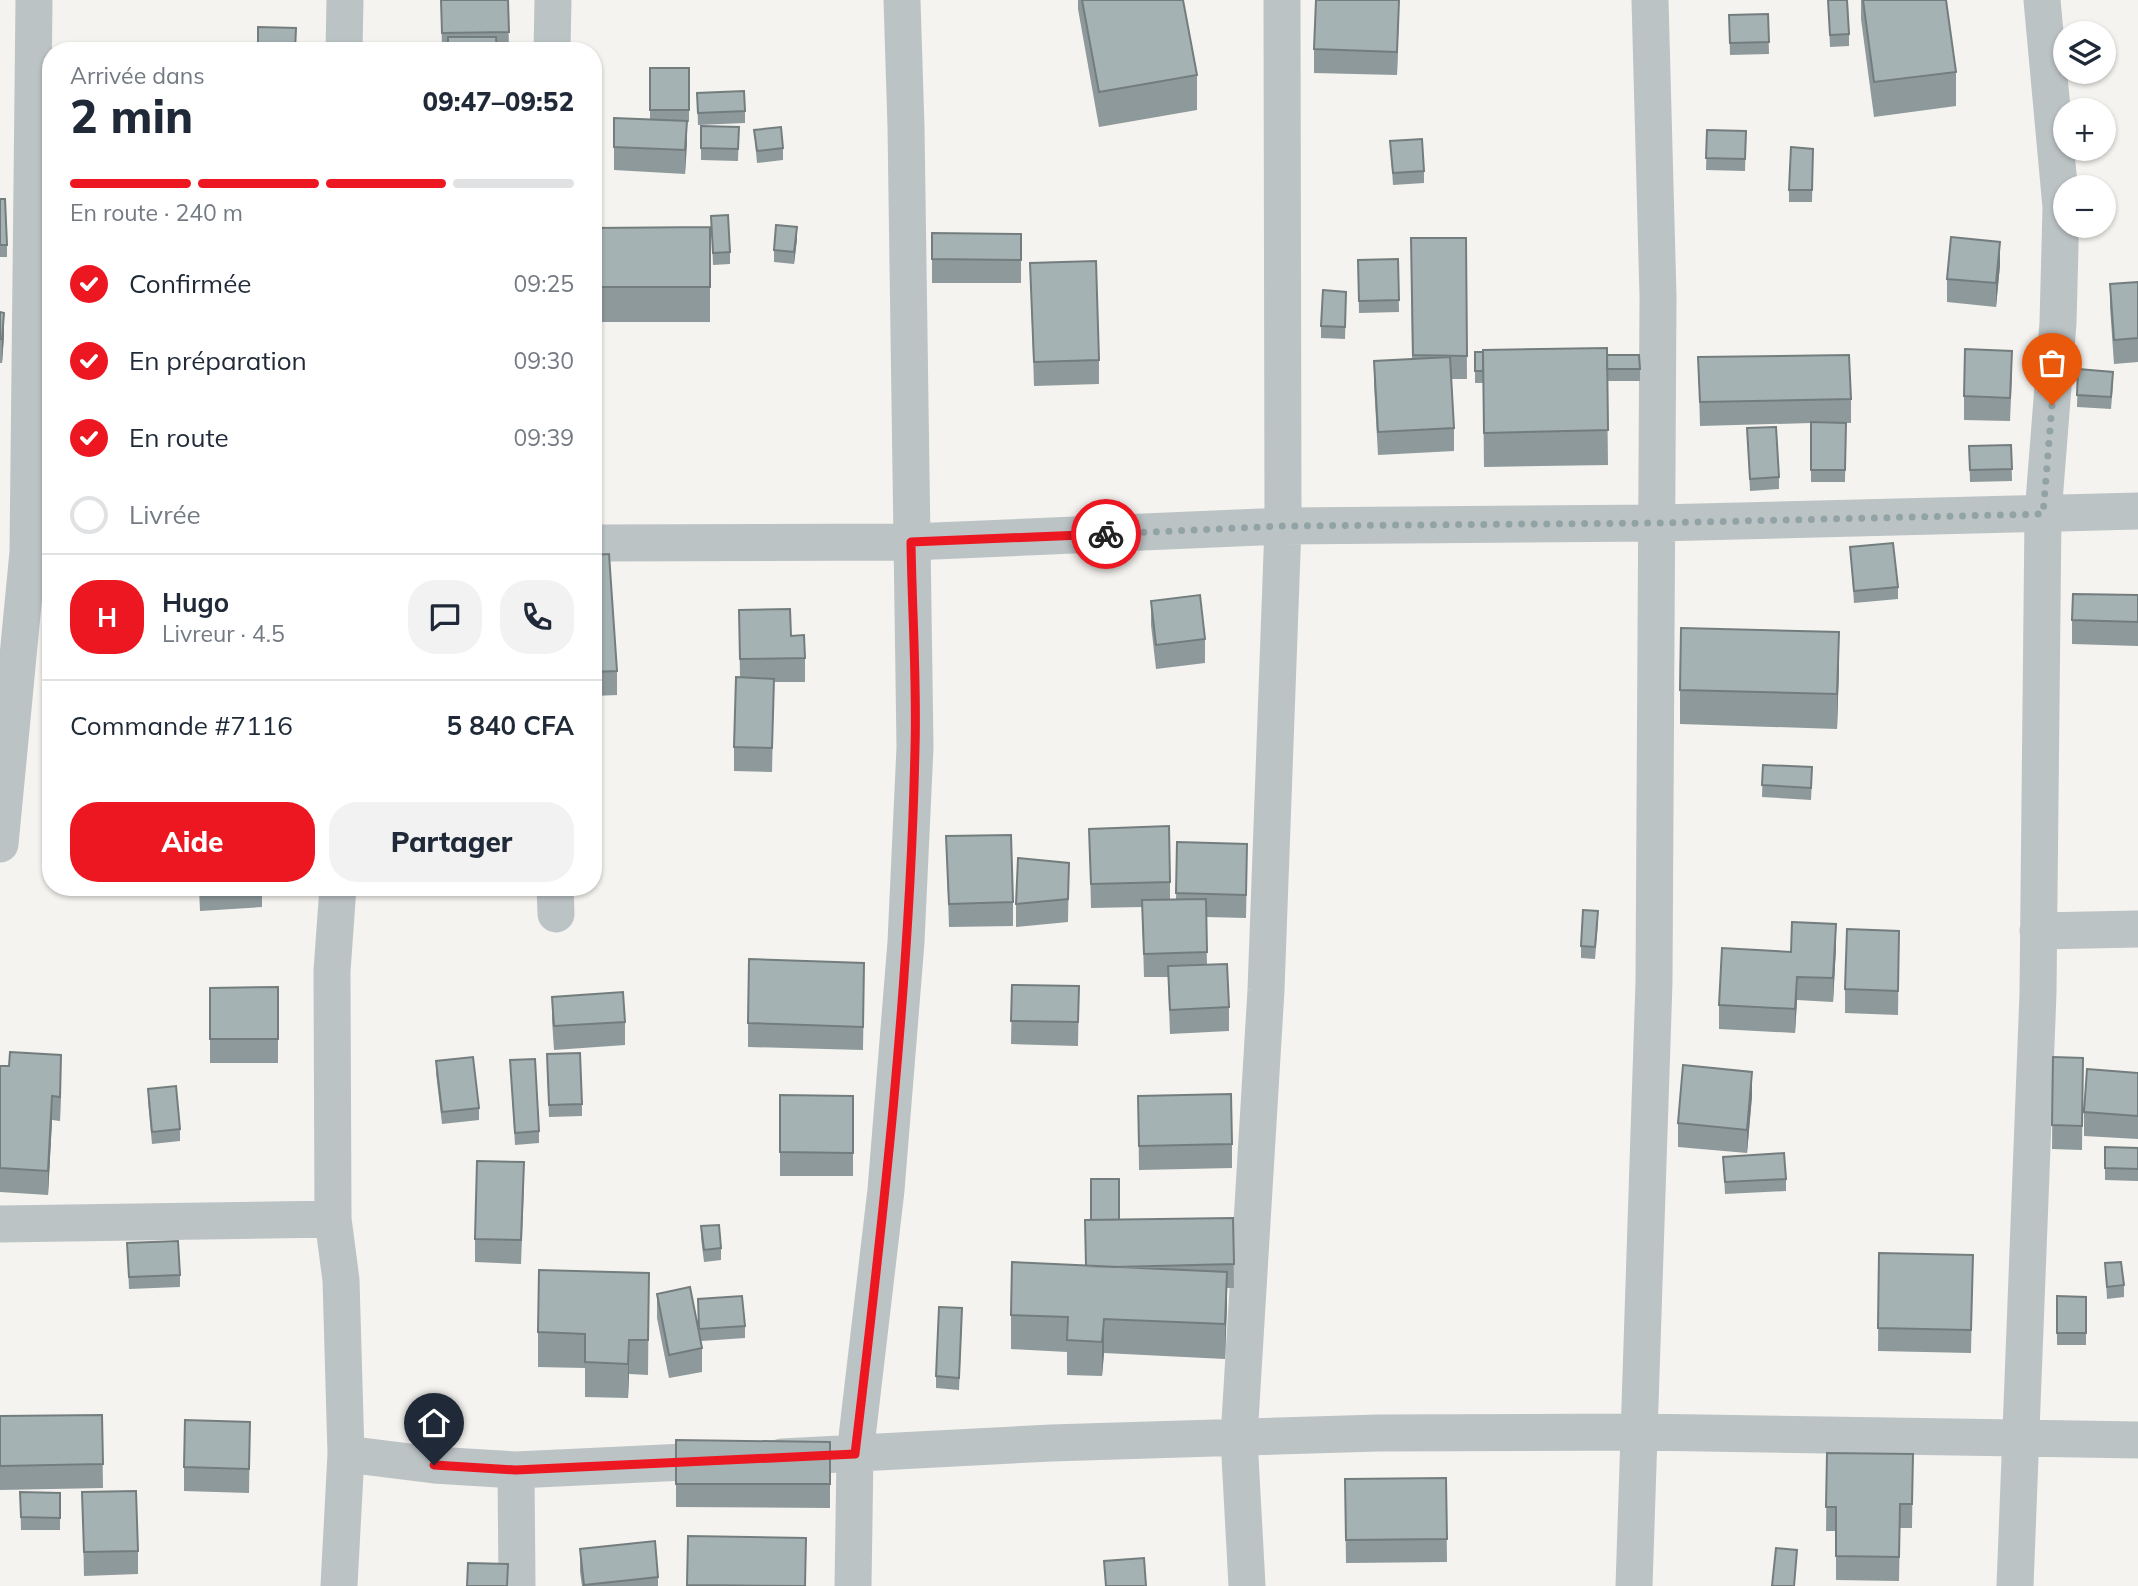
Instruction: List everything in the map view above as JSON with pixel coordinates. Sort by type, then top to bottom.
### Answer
[{"type":"street","points":[[0,844],[26,552],[34,0]]},
{"type":"street","points":[[344,42],[345,0]]},
{"type":"street","points":[[552,42],[554,0]]},
{"type":"street","points":[[853,1586],[855,1454],[886,1191],[906,942],[915,747],[902,0]]},
{"type":"street","points":[[1247,1586],[1239,1438],[1266,990],[1283,526],[1282,0]]},
{"type":"street","points":[[1634,1586],[1654,982],[1658,296],[1650,0]]},
{"type":"street","points":[[2015,1586],[2038,931],[2043,514],[2058,323],[2061,207],[2042,0]]},
{"type":"street","points":[[602,543],[911,542],[1283,526],[1657,523],[2138,511]]},
{"type":"street","points":[[337,896],[332,971],[333,1219],[341,1280],[346,1454],[340,1586]]},
{"type":"street","points":[[2038,931],[2138,929]]},
{"type":"street","points":[[0,1224],[333,1219]]},
{"type":"street","points":[[346,1454],[434,1465],[516,1470],[1051,1443],[1378,1433],[1640,1432],[2138,1440]]},
{"type":"street","points":[[516,1470],[517,1586]]},
{"type":"building","points":[[441,0],[508,0],[509,32],[442,33]]},
{"type":"building","points":[[1082,0],[1183,0],[1197,75],[1099,92]]},
{"type":"building","points":[[1316,0],[1399,0],[1397,52],[1314,49]]},
{"type":"building","points":[[1828,0],[1847,0],[1849,34],[1830,35]]},
{"type":"building","points":[[1863,0],[1946,0],[1956,72],[1874,82]]},
{"type":"building","points":[[1768,14],[1769,42],[1730,43],[1729,15]]},
{"type":"building","points":[[258,27],[296,28],[295,42],[258,42]]},
{"type":"building","points":[[448,37],[496,37],[496,42],[448,42]]},
{"type":"building","points":[[650,68],[689,68],[689,110],[650,110]]},
{"type":"building","points":[[744,91],[745,111],[698,113],[697,93]]},
{"type":"building","points":[[614,118],[687,121],[685,150],[614,147]]},
{"type":"building","points":[[701,126],[739,127],[738,149],[701,148]]},
{"type":"building","points":[[781,127],[783,148],[757,151],[754,130]]},
{"type":"building","points":[[1707,130],[1746,131],[1745,159],[1706,158]]},
{"type":"building","points":[[1422,139],[1424,171],[1393,173],[1390,141]]},
{"type":"building","points":[[1791,147],[1813,149],[1812,190],[1789,190]]},
{"type":"building","points":[[0,199],[5,199],[7,245],[0,245]]},
{"type":"building","points":[[728,215],[730,252],[713,253],[711,216]]},
{"type":"building","points":[[776,225],[797,227],[794,252],[774,250]]},
{"type":"building","points":[[710,227],[710,287],[602,287],[602,228]]},
{"type":"building","points":[[932,233],[1021,234],[1021,260],[932,259]]},
{"type":"building","points":[[1951,237],[2000,242],[1996,283],[1947,279]]},
{"type":"building","points":[[1411,238],[1466,238],[1467,356],[1413,355]]},
{"type":"building","points":[[1398,259],[1399,300],[1359,301],[1358,260]]},
{"type":"building","points":[[1096,261],[1099,360],[1034,362],[1030,263]]},
{"type":"building","points":[[2138,282],[2138,338],[2114,340],[2110,284]]},
{"type":"building","points":[[1323,290],[1346,292],[1345,327],[1321,326]]},
{"type":"building","points":[[0,312],[4,313],[2,339],[0,339]]},
{"type":"building","points":[[1607,348],[1608,430],[1484,433],[1483,350]]},
{"type":"building","points":[[1965,349],[2012,351],[2010,398],[1964,396]]},
{"type":"building","points":[[1475,352],[1483,352],[1483,371],[1475,371]]},
{"type":"building","points":[[1607,355],[1639,355],[1640,369],[1607,369]]},
{"type":"building","points":[[1849,355],[1851,399],[1700,402],[1698,357]]},
{"type":"building","points":[[1450,357],[1454,428],[1378,432],[1374,361]]},
{"type":"building","points":[[2078,369],[2113,372],[2111,397],[2077,395]]},
{"type":"building","points":[[1811,422],[1846,423],[1845,470],[1811,470]]},
{"type":"building","points":[[1776,427],[1779,477],[1750,479],[1747,428]]},
{"type":"building","points":[[2011,445],[2012,469],[1970,470],[1969,446]]},
{"type":"building","points":[[1893,543],[1898,587],[1854,591],[1850,547]]},
{"type":"building","points":[[602,554],[609,554],[617,671],[602,672]]},
{"type":"building","points":[[2073,594],[2138,595],[2138,622],[2072,620]]},
{"type":"building","points":[[1200,595],[1205,639],[1156,645],[1151,601]]},
{"type":"building","points":[[790,609],[791,636],[804,635],[805,658],[740,659],[739,610]]},
{"type":"building","points":[[1681,628],[1839,632],[1837,694],[1680,690]]},
{"type":"building","points":[[736,677],[774,679],[772,748],[734,747]]},
{"type":"building","points":[[1763,765],[1812,767],[1811,788],[1762,785]]},
{"type":"building","points":[[1169,826],[1170,882],[1091,884],[1089,829]]},
{"type":"building","points":[[1011,835],[1013,902],[949,904],[946,836]]},
{"type":"building","points":[[1177,842],[1247,844],[1246,895],[1176,893]]},
{"type":"building","points":[[1018,858],[1069,863],[1068,899],[1016,904]]},
{"type":"building","points":[[1206,899],[1207,952],[1144,954],[1142,900]]},
{"type":"building","points":[[1583,910],[1598,911],[1595,947],[1581,946]]},
{"type":"building","points":[[1792,922],[1836,924],[1833,978],[1797,977],[1795,1009],[1719,1005],[1722,948],[1791,952]]},
{"type":"building","points":[[1847,929],[1899,931],[1898,991],[1845,989]]},
{"type":"building","points":[[749,959],[864,963],[863,1027],[748,1023]]},
{"type":"building","points":[[1227,964],[1229,1007],[1170,1010],[1168,966]]},
{"type":"building","points":[[1012,985],[1079,986],[1078,1022],[1011,1021]]},
{"type":"building","points":[[278,987],[278,1039],[210,1039],[210,988]]},
{"type":"building","points":[[623,992],[625,1022],[554,1026],[552,997]]},
{"type":"building","points":[[10,1052],[61,1055],[60,1097],[52,1096],[48,1171],[0,1168],[0,1066],[9,1066]]},
{"type":"building","points":[[580,1053],[582,1104],[549,1105],[547,1054]]},
{"type":"building","points":[[473,1057],[479,1108],[442,1112],[436,1061]]},
{"type":"building","points":[[2053,1057],[2083,1058],[2082,1126],[2052,1125]]},
{"type":"building","points":[[535,1059],[539,1131],[515,1133],[510,1060]]},
{"type":"building","points":[[1683,1065],[1752,1072],[1747,1130],[1678,1123]]},
{"type":"building","points":[[2087,1069],[2138,1073],[2138,1116],[2084,1112]]},
{"type":"building","points":[[176,1086],[180,1129],[152,1132],[148,1089]]},
{"type":"building","points":[[1231,1094],[1232,1144],[1139,1146],[1138,1096]]},
{"type":"building","points":[[780,1095],[853,1096],[853,1153],[780,1152]]},
{"type":"building","points":[[2105,1147],[2138,1148],[2138,1169],[2105,1168]]},
{"type":"building","points":[[1784,1153],[1786,1179],[1725,1182],[1723,1157]]},
{"type":"building","points":[[477,1161],[524,1162],[521,1240],[475,1239]]},
{"type":"building","points":[[1091,1179],[1119,1179],[1119,1220],[1091,1220]]},
{"type":"building","points":[[1233,1218],[1234,1264],[1086,1266],[1085,1220]]},
{"type":"building","points":[[719,1225],[721,1248],[704,1250],[701,1226]]},
{"type":"building","points":[[178,1241],[180,1275],[129,1277],[127,1243]]},
{"type":"building","points":[[1879,1253],[1973,1255],[1971,1330],[1878,1328]]},
{"type":"building","points":[[1012,1262],[1227,1272],[1225,1324],[1104,1319],[1102,1342],[1067,1340],[1068,1317],[1011,1315]]},
{"type":"building","points":[[2121,1262],[2124,1285],[2107,1287],[2105,1263]]},
{"type":"building","points":[[539,1270],[649,1273],[648,1340],[629,1340],[628,1364],[585,1362],[585,1334],[538,1332]]},
{"type":"building","points":[[690,1287],[702,1348],[669,1355],[657,1294]]},
{"type":"building","points":[[742,1296],[745,1326],[699,1329],[698,1299]]},
{"type":"building","points":[[2057,1296],[2086,1297],[2086,1333],[2057,1333]]},
{"type":"building","points":[[939,1307],[962,1308],[959,1378],[936,1376]]},
{"type":"building","points":[[102,1415],[103,1464],[0,1466],[0,1416]]},
{"type":"building","points":[[185,1420],[250,1422],[249,1469],[184,1467]]},
{"type":"building","points":[[676,1440],[830,1442],[830,1484],[676,1484]]},
{"type":"building","points":[[1827,1453],[1913,1454],[1912,1504],[1900,1504],[1899,1557],[1836,1556],[1836,1507],[1826,1507]]},
{"type":"building","points":[[1446,1478],[1447,1539],[1346,1540],[1345,1479]]},
{"type":"building","points":[[136,1491],[138,1551],[84,1552],[82,1492]]},
{"type":"building","points":[[20,1492],[60,1493],[60,1518],[21,1517]]},
{"type":"building","points":[[688,1536],[806,1538],[805,1586],[687,1585]]},
{"type":"building","points":[[655,1541],[658,1577],[584,1585],[580,1549]]},
{"type":"building","points":[[1776,1548],[1797,1550],[1794,1586],[1772,1586]]},
{"type":"building","points":[[1144,1558],[1146,1586],[1106,1586],[1104,1561]]},
{"type":"building","points":[[468,1563],[508,1564],[507,1586],[467,1586]]},
{"type":"way so far","points":[[1106,534],[1283,526],[1657,523],[2043,514],[2052,405]]},
{"type":"route","points":[[434,1465],[516,1470],[855,1454],[886,1191],[906,942],[915,747],[911,542],[1106,534]]}]
